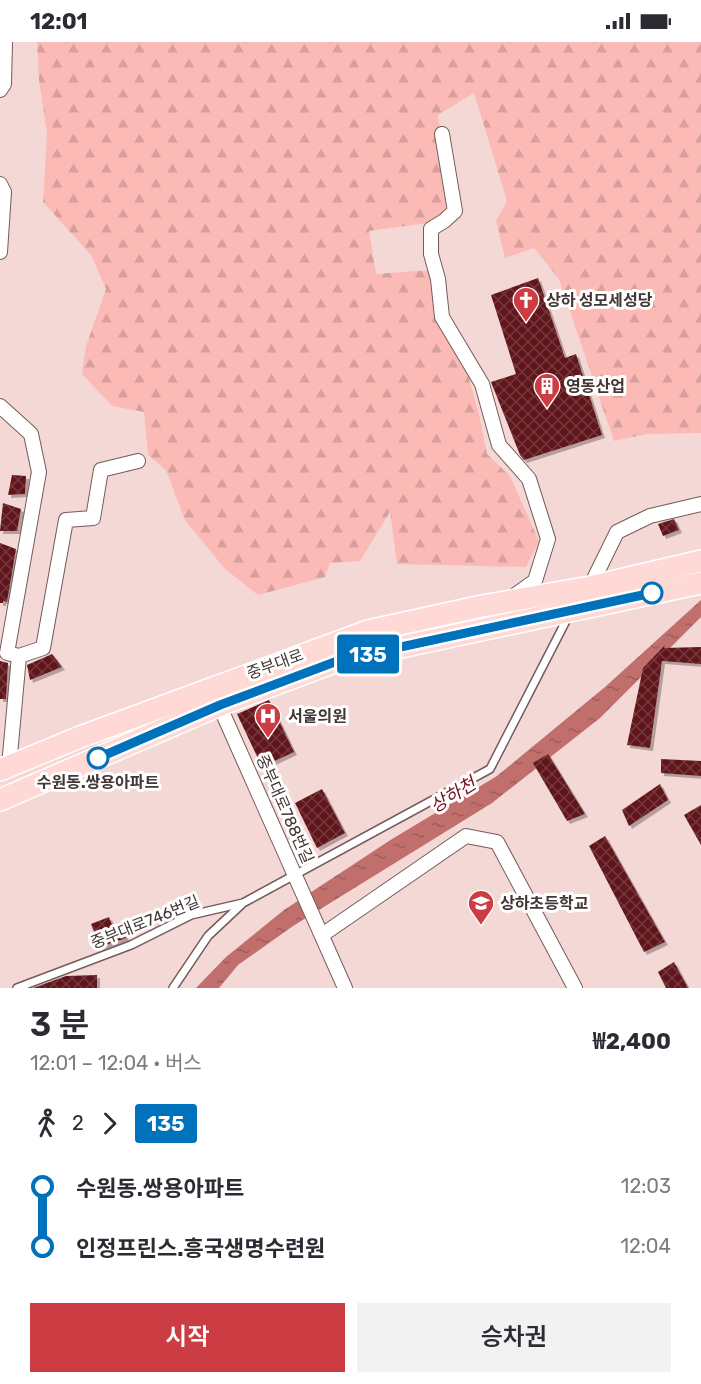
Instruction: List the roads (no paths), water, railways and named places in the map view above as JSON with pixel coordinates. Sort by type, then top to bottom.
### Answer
[{"type":"main road","name":"중부대로","points":[[4,768],[80,737],[216,696],[340,660],[570,600],[590,587],[701,561]]},
{"type":"main road","name":"중부대로","points":[[0,800],[216,696],[369,631],[505,602],[570,600],[701,583]]},
{"type":"street","points":[[0,90],[4,84],[4,42]]},
{"type":"street","points":[[442,135],[455,211],[430,229],[431,254],[438,279],[442,317],[482,384],[499,445],[530,479],[548,539],[535,581],[505,602]]},
{"type":"street","points":[[0,184],[4,192],[0,252]]},
{"type":"street","points":[[0,406],[31,434],[39,472],[4,638],[7,654],[20,656],[44,648],[66,520],[93,518],[101,470],[138,461]]},
{"type":"street","points":[[590,587],[617,532],[650,516],[701,504]]},
{"type":"street","points":[[535,581],[570,600]]},
{"type":"street","points":[[4,768],[20,656]]},
{"type":"street","name":"중부대로788번길","points":[[216,696],[322,935]]},
{"type":"street","points":[[345,988],[322,935],[466,836],[497,842],[575,988]]},
{"type":"lane","points":[[297,877],[490,769],[570,600]]},
{"type":"lane","name":"중부대로746번길","points":[[17,988],[131,945],[191,915],[243,903],[297,877]]},
{"type":"lane","points":[[173,988],[208,936],[243,903]]},
{"type":"water","points":[[701,600],[701,617],[600,718],[492,803],[293,926],[238,965],[219,988],[196,988],[226,957],[284,910],[392,839],[497,776],[605,687]]},
{"type":"place","name":"상하 성모세성당","points":[[526,323]]},
{"type":"place","name":"영동산업","points":[[547,409]]},
{"type":"place","name":"서울의원","points":[[268,739]]},
{"type":"place","name":"수원동.쌍용아파트","points":[[98,758]]},
{"type":"place","name":"상하초등학교","points":[[481,926]]},
{"type":"water label","name":"상하천","points":[[453,795]]}]
